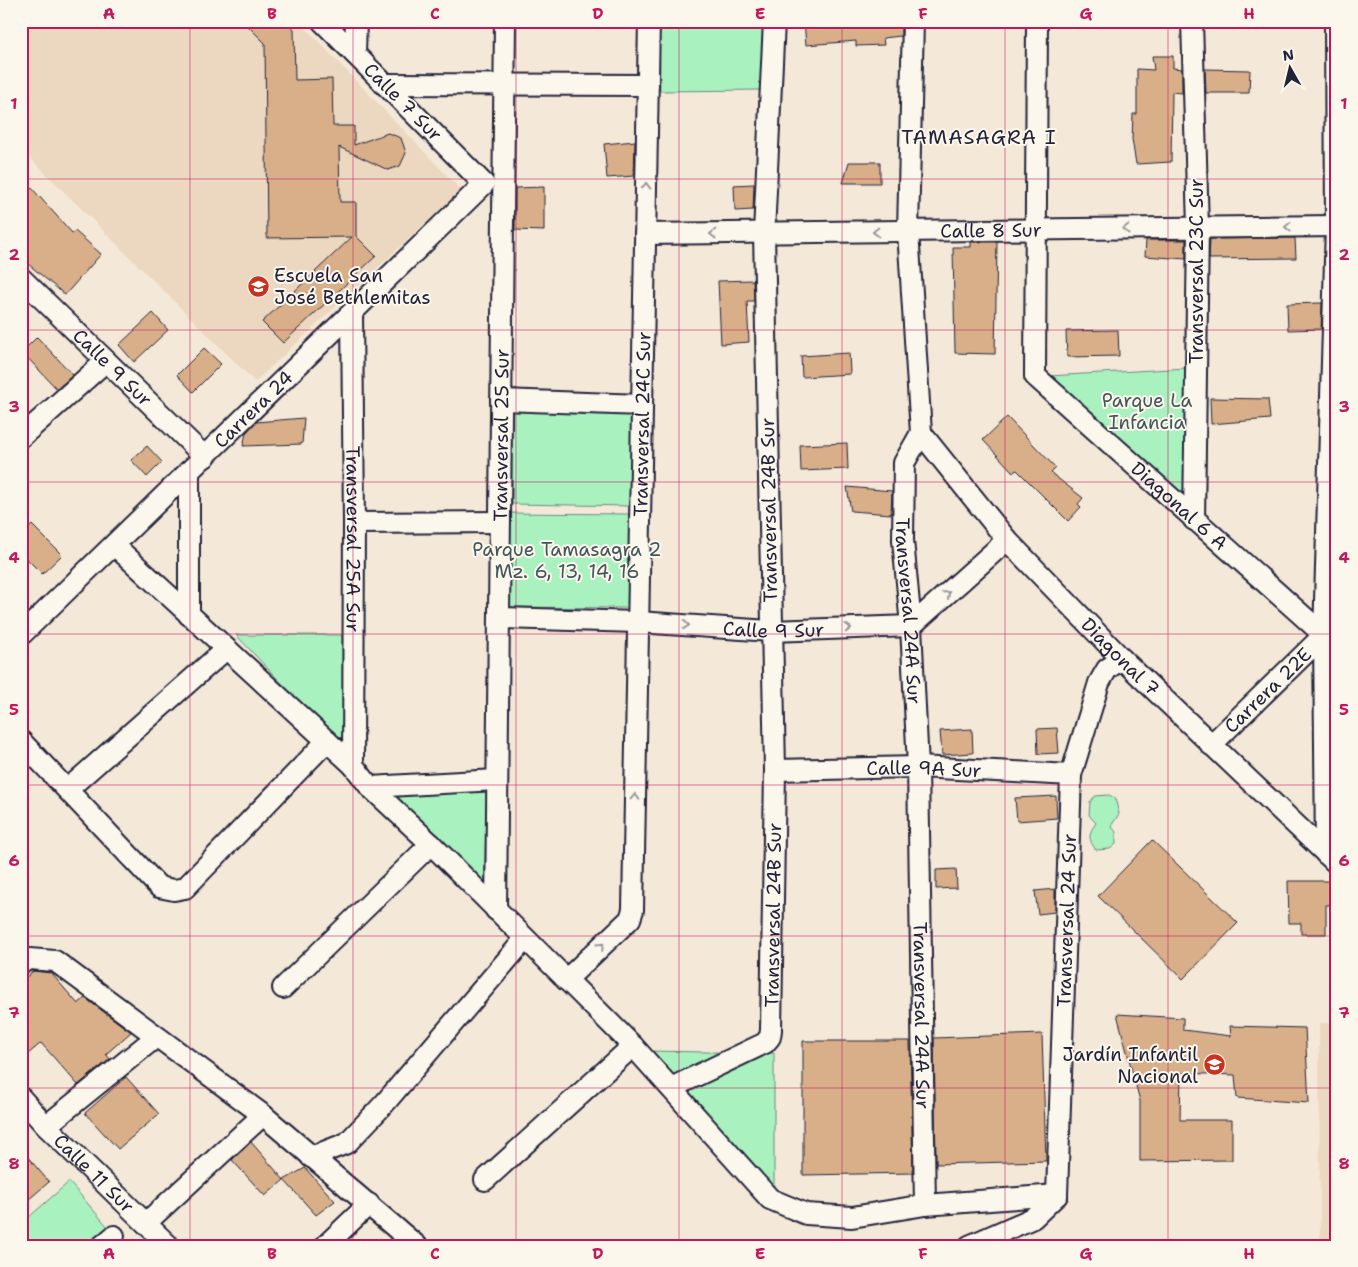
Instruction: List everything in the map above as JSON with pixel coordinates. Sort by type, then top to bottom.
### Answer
[{"type":"street","name":"Calle 7 Sur","points":[[322,21],[484,184]]},
{"type":"street","points":[[355,54],[356,21]]},
{"type":"street","name":"Transversal 25 Sur","points":[[496,910],[506,21]]},
{"type":"street","name":"Transversal 24C Sur","points":[[566,980],[630,919],[633,910],[649,21]]},
{"type":"street","name":"Transversal 24B Sur","points":[[671,1088],[765,1044],[770,1037],[775,770],[764,233],[774,21]]},
{"type":"street","points":[[913,21],[908,231],[921,433]]},
{"type":"street","points":[[1035,230],[1037,21]]},
{"type":"street","name":"Transversal 23C Sur","points":[[1192,21],[1198,228],[1194,520]]},
{"type":"street","points":[[1332,859],[1330,634],[1336,226],[1335,21]]},
{"type":"street","points":[[384,84],[648,85]]},
{"type":"street","name":"Carrera 24","points":[[25,624],[114,545],[484,184]]},
{"type":"street","name":"Calle 8 Sur","points":[[645,234],[1336,226]]},
{"type":"street","name":"Diagonal 6 A","points":[[1035,230],[1035,376],[1194,520],[1330,634]]},
{"type":"street","name":"Calle 9 Sur","points":[[21,278],[204,457]]},
{"type":"street","name":"Transversal 25A Sur","points":[[352,313],[354,523],[353,765]]},
{"type":"street","points":[[21,437],[106,361]]},
{"type":"street","points":[[501,400],[642,405]]},
{"type":"street","name":"Diagonal 7","points":[[921,433],[1007,540],[1122,659],[1332,859]]},
{"type":"street","name":"Transversal 24A Sur","points":[[921,433],[904,463],[903,540],[911,626],[918,768],[925,1205]]},
{"type":"street","points":[[189,471],[189,615]]},
{"type":"street","points":[[354,523],[500,522]]},
{"type":"street","points":[[911,626],[1007,540]]},
{"type":"street","points":[[114,545],[353,765],[370,787],[431,844],[633,1046],[770,1199],[806,1214],[852,1217],[925,1205],[1057,1195]]},
{"type":"street","name":"Calle 9 Sur","points":[[499,618],[638,622],[771,631],[911,626]]},
{"type":"street","name":"Carrera 22E","points":[[1211,745],[1330,634]]},
{"type":"street","points":[[68,789],[226,649]]},
{"type":"street","name":"Transversal 24 Sur","points":[[1057,1195],[1072,774],[1099,683],[1107,670],[1122,659]]},
{"type":"street","points":[[21,741],[160,887],[174,890],[185,888],[327,741]]},
{"type":"street","name":"Calle 9A Sur","points":[[775,770],[918,768],[1072,774]]},
{"type":"street","points":[[370,787],[497,780]]},
{"type":"street","points":[[283,988],[431,844]]},
{"type":"street","points":[[311,1157],[347,1143],[384,1104],[525,939]]},
{"type":"street","points":[[21,963],[29,959],[55,961],[263,1115],[417,1246]]},
{"type":"street","points":[[46,1126],[156,1037]]},
{"type":"street","points":[[485,1180],[633,1046]]},
{"type":"street","name":"Calle 11 Sur","points":[[21,1098],[46,1126],[147,1222],[169,1246]]},
{"type":"street","points":[[147,1222],[263,1115]]},
{"type":"street","points":[[969,1246],[1033,1218],[1057,1195]]},
{"type":"street","points":[[324,1246],[369,1204]]},
{"type":"shaded area","name":"Escuela San José Bethlemitas","points":[[21,21],[299,21],[461,190],[255,382],[21,149]]},
{"type":"shaded area","points":[[1319,1023],[1337,1023],[1337,1246],[1320,1246]]},
{"type":"green space","points":[[659,21],[767,21],[762,90],[660,91]]},
{"type":"green space","name":"Parque La Infancia","points":[[1187,368],[1185,498],[1049,376]]},
{"type":"green space","points":[[512,409],[634,412],[632,506],[512,504]]},
{"type":"green space","name":"Parque Tamasagra 2 Mz. 6, 13, 14, 16","points":[[504,513],[630,514],[629,608],[503,607]]},
{"type":"green space","points":[[236,635],[342,635],[343,748]]},
{"type":"green space","points":[[487,787],[484,889],[381,791]]},
{"type":"green space","points":[[1109,795],[1115,798],[1119,814],[1111,826],[1116,832],[1116,844],[1110,849],[1096,850],[1090,840],[1090,833],[1096,823],[1089,815],[1090,802],[1095,796]]},
{"type":"green space","points":[[645,1051],[774,1053],[774,1187]]},
{"type":"green space","points":[[69,1182],[108,1227],[86,1246],[21,1246],[21,1224]]},
{"type":"building","points":[[243,21],[287,21],[294,29],[295,80],[332,79],[333,126],[354,126],[354,145],[388,133],[401,138],[406,153],[400,166],[388,170],[339,147],[340,202],[356,202],[356,236],[376,256],[283,343],[262,322],[352,237],[267,238],[265,43]]},
{"type":"building","points":[[804,21],[901,21],[901,36],[883,38],[884,45],[856,46],[856,41],[806,45]]},
{"type":"building","points":[[1152,56],[1173,56],[1173,68],[1182,69],[1182,93],[1172,92],[1171,162],[1136,164],[1132,139],[1133,114],[1137,114],[1137,69],[1154,70]]},
{"type":"building","points":[[1205,69],[1250,70],[1249,93],[1206,93]]},
{"type":"building","points":[[635,141],[634,176],[607,178],[604,144]]},
{"type":"building","points":[[849,162],[880,162],[880,183],[843,183]]},
{"type":"building","points":[[21,176],[72,233],[75,231],[101,254],[65,295],[21,258]]},
{"type":"building","points":[[754,184],[753,210],[735,211],[734,185]]},
{"type":"building","points":[[544,187],[544,231],[515,230],[515,188]]},
{"type":"building","points":[[1295,238],[1296,258],[1209,259],[1210,239]]},
{"type":"building","points":[[1146,240],[1186,240],[1186,259],[1145,256]]},
{"type":"building","points":[[971,242],[997,242],[995,354],[955,353],[953,247],[971,247]]},
{"type":"building","points":[[753,280],[754,301],[747,301],[749,342],[721,344],[718,281]]},
{"type":"building","points":[[1322,303],[1321,329],[1288,330],[1287,304]]},
{"type":"building","points":[[153,313],[168,330],[134,362],[119,345]]},
{"type":"building","points":[[1118,330],[1119,356],[1067,357],[1066,331]]},
{"type":"building","points":[[37,337],[73,375],[57,389],[22,352]]},
{"type":"building","points":[[204,348],[221,364],[193,392],[177,375]]},
{"type":"building","points":[[849,353],[850,374],[802,377],[801,356]]},
{"type":"building","points":[[1210,398],[1268,399],[1270,419],[1211,424]]},
{"type":"building","points":[[1007,417],[1056,468],[1051,473],[1083,498],[1078,504],[1081,507],[1068,521],[1017,470],[1013,472],[983,440]]},
{"type":"building","points":[[304,418],[302,444],[243,446],[246,433],[256,422]]},
{"type":"building","points":[[847,443],[848,469],[801,471],[800,445]]},
{"type":"building","points":[[147,446],[162,462],[147,477],[131,460]]},
{"type":"building","points":[[847,487],[892,491],[891,514],[851,511]]},
{"type":"building","points":[[32,525],[62,555],[42,574],[21,553],[21,535]]},
{"type":"building","points":[[1057,728],[1059,753],[1038,754],[1037,729]]},
{"type":"building","points":[[972,729],[973,753],[942,755],[940,731]]},
{"type":"building","points":[[1056,796],[1057,818],[1017,821],[1015,798]]},
{"type":"building","points":[[1152,840],[1238,923],[1183,979],[1098,896]]},
{"type":"building","points":[[956,869],[957,888],[936,889],[936,870]]},
{"type":"building","points":[[1288,881],[1330,881],[1330,905],[1326,905],[1326,934],[1301,934],[1301,923],[1289,923]]},
{"type":"building","points":[[1055,889],[1055,912],[1038,914],[1035,891]]},
{"type":"building","points":[[33,971],[51,973],[78,1004],[85,998],[131,1032],[106,1054],[110,1059],[78,1085],[41,1043],[21,1060],[21,982]]},
{"type":"building","points":[[1117,1014],[1183,1018],[1183,1030],[1231,1036],[1230,1026],[1305,1028],[1309,1103],[1237,1098],[1235,1075],[1181,1073],[1180,1120],[1232,1120],[1232,1160],[1140,1161],[1140,1101]]},
{"type":"building","points":[[1042,1034],[1046,1161],[936,1164],[934,1038]]},
{"type":"building","points":[[803,1041],[910,1041],[913,1173],[803,1175]]},
{"type":"building","points":[[126,1077],[159,1114],[118,1149],[85,1113]]},
{"type":"building","points":[[251,1142],[284,1180],[265,1196],[232,1160]]},
{"type":"building","points":[[21,1149],[49,1182],[21,1206]]},
{"type":"building","points":[[305,1168],[335,1201],[316,1215],[284,1180]]},
{"type":"place","name":"Escuela San José Bethlemitas","points":[[258,286]]},
{"type":"place","name":"Jardín Infantil Nacional","points":[[1214,1065]]},
{"type":"district","name":"TAMASAGRA I","points":[[979,137]]}]
